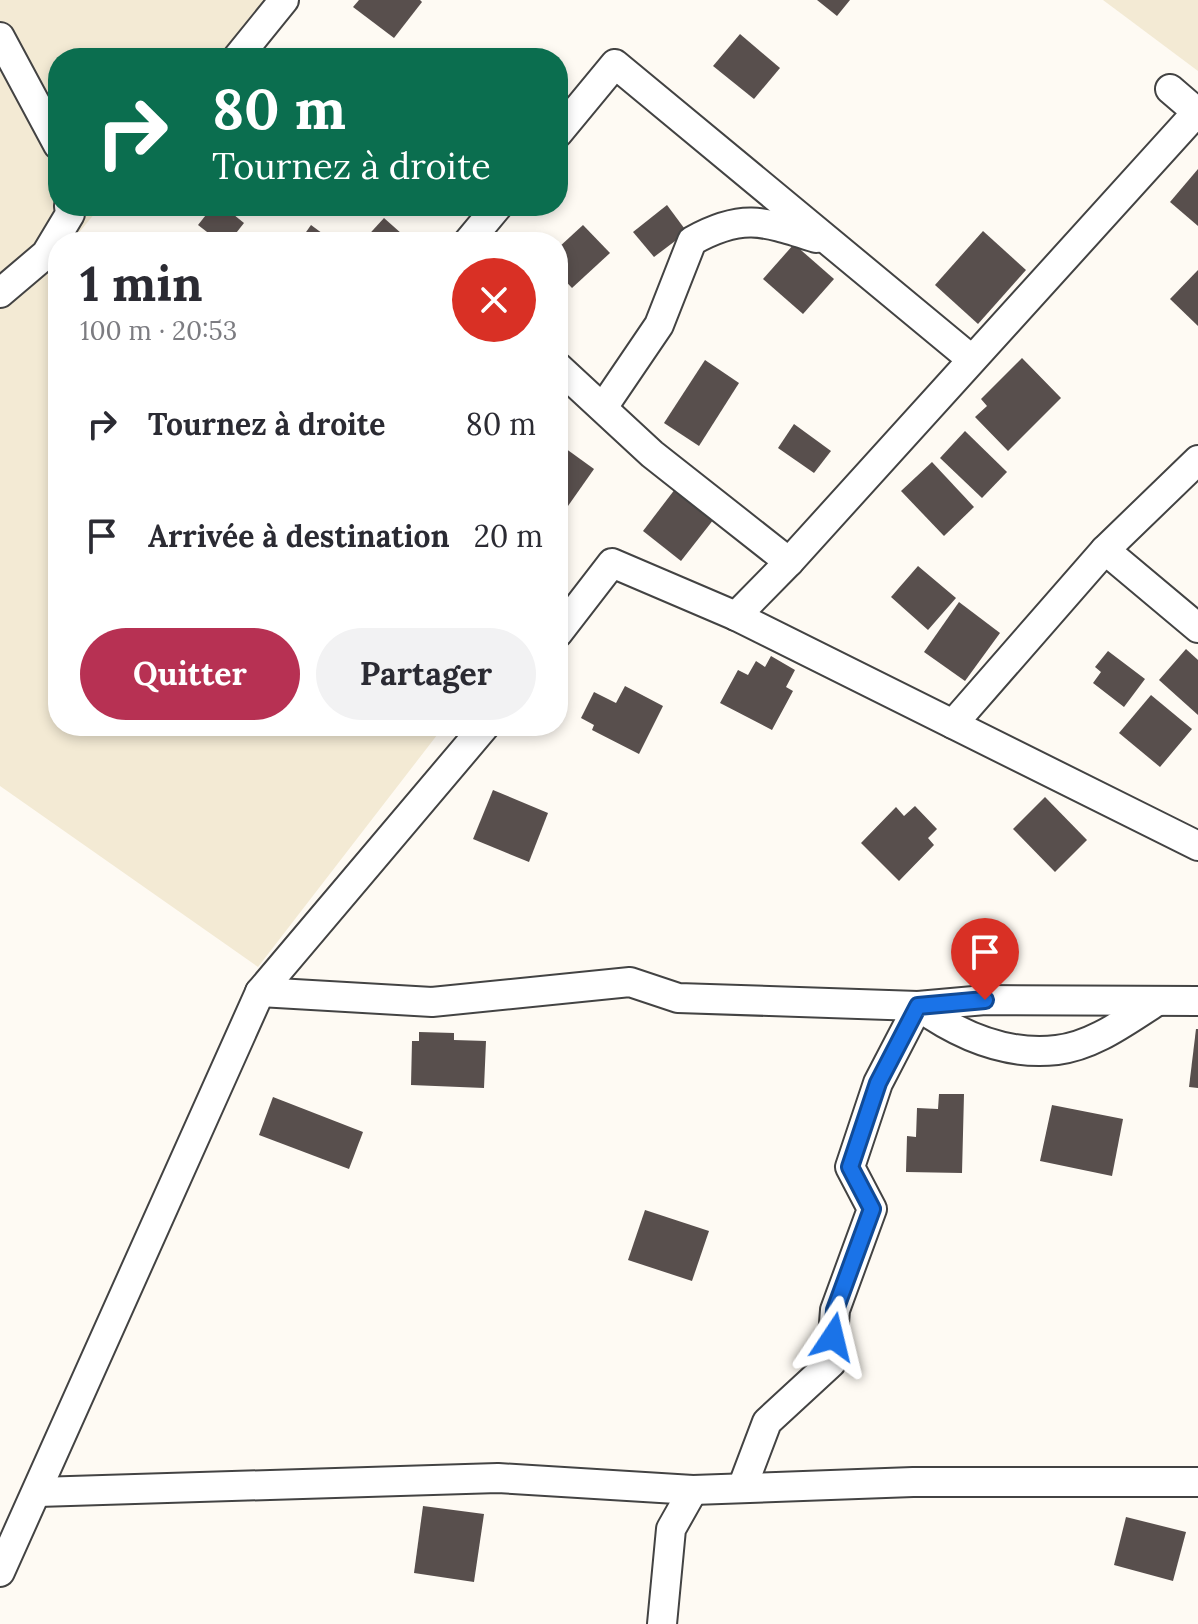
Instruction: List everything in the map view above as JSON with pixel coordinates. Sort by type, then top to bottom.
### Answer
[{"type":"street","points":[[245,48],[284,0]]},
{"type":"street","points":[[0,37],[48,126]]},
{"type":"street","points":[[568,121],[615,64],[970,358]]},
{"type":"street","points":[[736,616],[789,562],[970,358],[1197,112],[1170,89]]},
{"type":"street","points":[[476,232],[490,216]]},
{"type":"street","points":[[604,406],[659,325],[692,241],[723,224],[767,222],[832,243]]},
{"type":"street","points":[[0,293],[48,251]]},
{"type":"street","points":[[568,375],[652,454],[789,562]]},
{"type":"street","points":[[953,724],[1105,550],[1198,460]]},
{"type":"street","points":[[1105,550],[1198,628]]},
{"type":"street","points":[[568,620],[612,563],[736,616],[1198,846]]},
{"type":"street","points":[[0,1572],[260,992],[477,736]]},
{"type":"street","points":[[260,992],[432,1002],[630,982],[678,998],[918,1006],[985,1000],[1198,1001]]},
{"type":"street","points":[[918,1006],[953,1030],[1000,1046],[1057,1050],[1106,1034],[1157,1001]]},
{"type":"street","points":[[742,1488],[767,1422],[831,1363],[835,1310],[872,1209],[850,1167],[878,1083],[918,1006]]},
{"type":"street","points":[[38,1492],[498,1478],[693,1490],[913,1482],[1198,1482]]},
{"type":"street","points":[[662,1624],[671,1529],[693,1490]]},
{"type":"shaded area","points":[[0,0],[276,0],[235,48],[48,48],[48,216],[93,216],[79,232],[48,232],[48,736],[436,736],[258,967],[0,786]]},
{"type":"shaded area","points":[[1103,0],[1198,0],[1198,71]]},
{"type":"building","points":[[359,0],[422,2],[394,38],[353,7]]},
{"type":"building","points":[[817,0],[850,0],[837,16]]},
{"type":"building","points":[[740,34],[780,68],[754,99],[713,66]]},
{"type":"building","points":[[1198,169],[1198,226],[1170,202]]},
{"type":"building","points":[[667,205],[687,232],[654,257],[633,232]]},
{"type":"building","points":[[205,216],[235,216],[244,223],[237,232],[207,232],[198,225]]},
{"type":"building","points":[[384,218],[400,232],[371,232]]},
{"type":"building","points":[[311,225],[320,232],[306,232]]},
{"type":"building","points":[[583,225],[610,253],[572,288],[568,284],[568,239]]},
{"type":"building","points":[[983,231],[1026,270],[978,324],[935,285]]},
{"type":"building","points":[[794,244],[834,279],[803,314],[763,279]]},
{"type":"building","points":[[1198,270],[1198,326],[1170,299]]},
{"type":"building","points":[[1022,358],[1061,398],[1008,451],[975,417],[987,406],[981,399]]},
{"type":"building","points":[[705,360],[739,383],[699,446],[664,423]]},
{"type":"building","points":[[794,424],[831,451],[814,473],[778,448]]},
{"type":"building","points":[[965,431],[1007,472],[982,498],[940,458]]},
{"type":"building","points":[[568,450],[594,469],[568,506]]},
{"type":"building","points":[[932,462],[974,507],[944,536],[901,491]]},
{"type":"building","points":[[682,480],[721,510],[681,561],[643,531]]},
{"type":"building","points":[[918,566],[956,598],[928,630],[891,597]]},
{"type":"building","points":[[959,602],[1000,633],[965,681],[924,652]]},
{"type":"building","points":[[1186,649],[1198,660],[1198,715],[1159,680]]},
{"type":"building","points":[[1108,651],[1145,679],[1124,707],[1093,683],[1101,672],[1095,667]]},
{"type":"building","points":[[771,656],[795,670],[786,687],[793,691],[772,730],[720,703],[738,670],[748,675],[756,661],[765,667]]},
{"type":"building","points":[[625,686],[663,706],[639,754],[592,730],[594,725],[581,718],[594,692],[616,703]]},
{"type":"building","points":[[1151,695],[1192,729],[1160,767],[1119,733]]},
{"type":"building","points":[[493,790],[548,813],[529,862],[473,839]]},
{"type":"building","points":[[1045,797],[1087,840],[1055,872],[1013,829]]},
{"type":"building","points":[[915,806],[937,829],[928,838],[934,845],[899,881],[861,843],[896,807],[904,816]]},
{"type":"building","points":[[1198,1029],[1198,1088],[1189,1087]]},
{"type":"building","points":[[419,1032],[454,1033],[454,1040],[486,1041],[484,1088],[411,1085],[412,1041],[419,1041]]},
{"type":"building","points":[[939,1094],[964,1094],[962,1173],[906,1172],[907,1136],[916,1137],[917,1108],[938,1109]]},
{"type":"building","points":[[273,1097],[363,1132],[349,1169],[259,1135]]},
{"type":"building","points":[[1052,1105],[1123,1119],[1112,1176],[1040,1161]]},
{"type":"building","points":[[645,1210],[709,1231],[692,1281],[628,1260]]},
{"type":"building","points":[[423,1506],[484,1514],[474,1582],[414,1573]]},
{"type":"building","points":[[1126,1517],[1186,1532],[1173,1581],[1114,1565]]},
{"type":"route","points":[[833,1337],[835,1310],[872,1209],[850,1167],[878,1083],[918,1006],[985,1000]]}]
